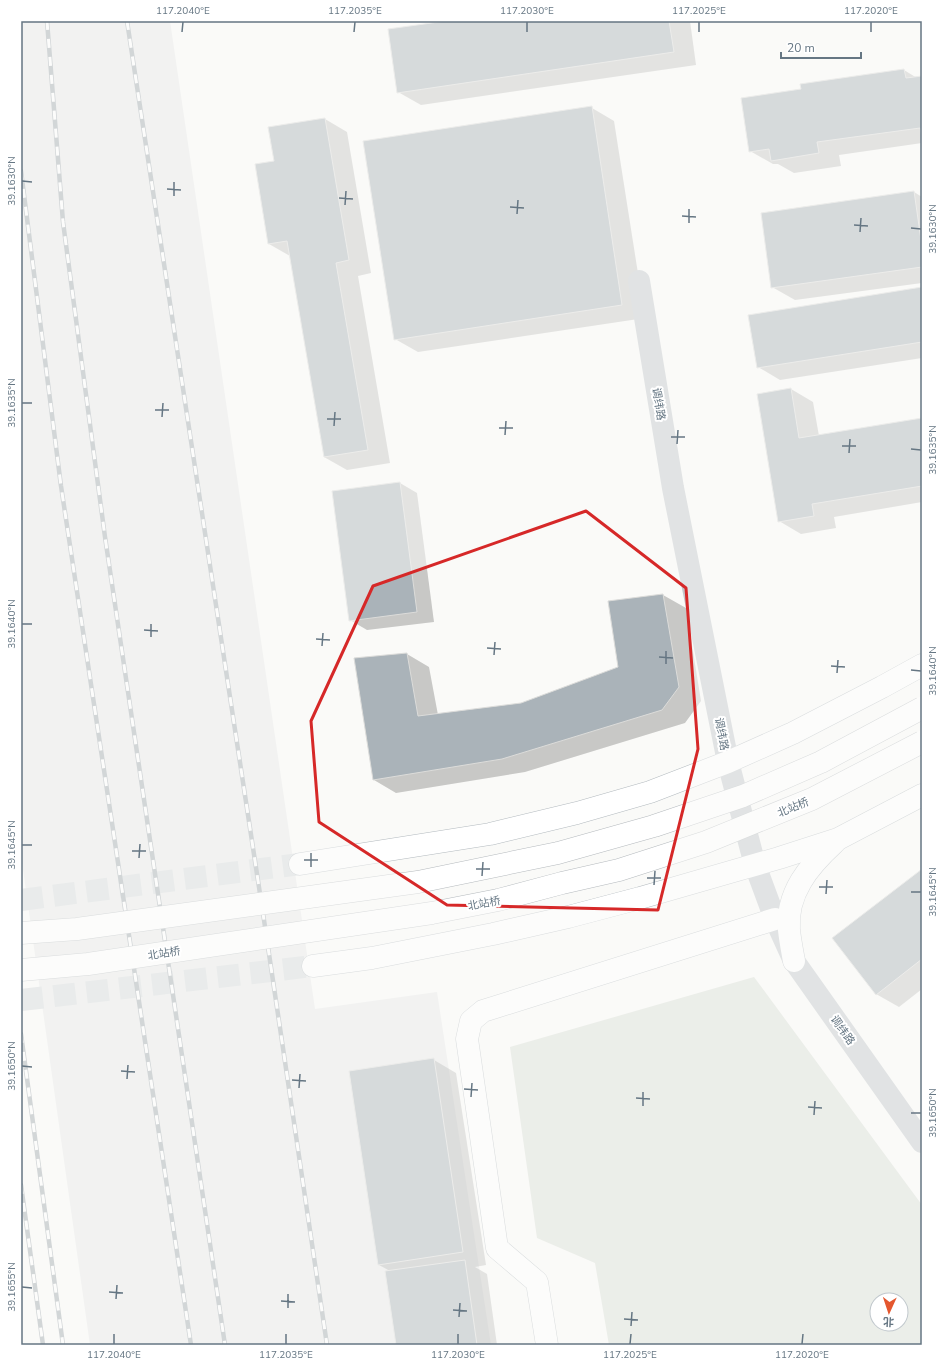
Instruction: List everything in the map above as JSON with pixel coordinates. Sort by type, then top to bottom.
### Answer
[{"type":"main road","points":[[300,864],[490,834],[563,817],[650,792],[728,762],[793,733],[922,665]]},
{"type":"main road","points":[[21,933],[77,929],[418,882],[558,853],[654,826],[743,796],[821,762],[922,708]]},
{"type":"main road","name":"北站桥","points":[[21,970],[88,964],[432,913],[498,900],[619,870],[706,842],[812,799],[922,742]]},
{"type":"main road","points":[[313,966],[372,958],[568,917],[755,865],[838,839],[922,795]]},
{"type":"main road","points":[[794,961],[789,929],[791,905],[800,882],[811,866],[838,839]]},
{"type":"main road","points":[[547,1345],[537,1282],[497,1248],[467,1039],[471,1021],[483,1011],[774,919]]},
{"type":"street","name":"调纬路","points":[[639,281],[673,488],[728,762],[755,865],[774,919],[794,961],[922,1142]]},
{"type":"highlighted area","points":[[586,511],[686,588],[698,749],[658,910],[447,905],[319,822],[311,721],[373,586]]},
{"type":"shaded area","points":[[21,21],[170,21],[315,1009],[437,992],[491,1345],[90,1345],[21,855]]},
{"type":"shaded area","points":[[754,977],[922,1205],[922,1345],[609,1345],[595,1263],[537,1238],[510,1047]]},
{"type":"building","points":[[446,21],[669,21],[674,52],[397,93],[388,29]]},
{"type":"building","points":[[904,69],[906,78],[922,76],[922,137],[920,128],[817,142],[819,153],[771,161],[769,149],[749,152],[741,98],[801,89],[800,84]]},
{"type":"building","points":[[592,106],[622,305],[394,340],[363,141]]},
{"type":"building","points":[[325,118],[349,260],[336,263],[368,450],[324,457],[287,241],[268,244],[255,164],[274,161],[268,127]]},
{"type":"building","points":[[914,191],[922,247],[922,267],[771,288],[761,213]]},
{"type":"building","points":[[922,287],[922,342],[757,368],[748,315]]},
{"type":"building","points":[[791,388],[799,438],[922,418],[922,486],[812,504],[814,516],[778,522],[757,394]]},
{"type":"building","points":[[400,482],[417,612],[349,621],[332,491]]},
{"type":"building","points":[[663,594],[679,687],[662,710],[502,759],[373,780],[354,658],[407,653],[418,716],[521,703],[618,667],[608,601]]},
{"type":"building","points":[[922,869],[922,959],[876,995],[832,938]]},
{"type":"building","points":[[434,1058],[463,1252],[378,1265],[349,1071]]},
{"type":"building","points":[[465,1260],[477,1345],[396,1345],[385,1271]]},
{"type":"tunnel","points":[[21,900],[300,864]]},
{"type":"tunnel","points":[[21,1000],[313,966]]},
{"type":"railway","points":[[47,21],[63,222],[105,537],[225,1345]]},
{"type":"railway","points":[[127,21],[327,1345]]},
{"type":"railway","points":[[21,171],[61,486],[191,1345]]},
{"type":"railway","points":[[21,1034],[63,1345]]},
{"type":"railway","points":[[21,1185],[43,1345]]}]
